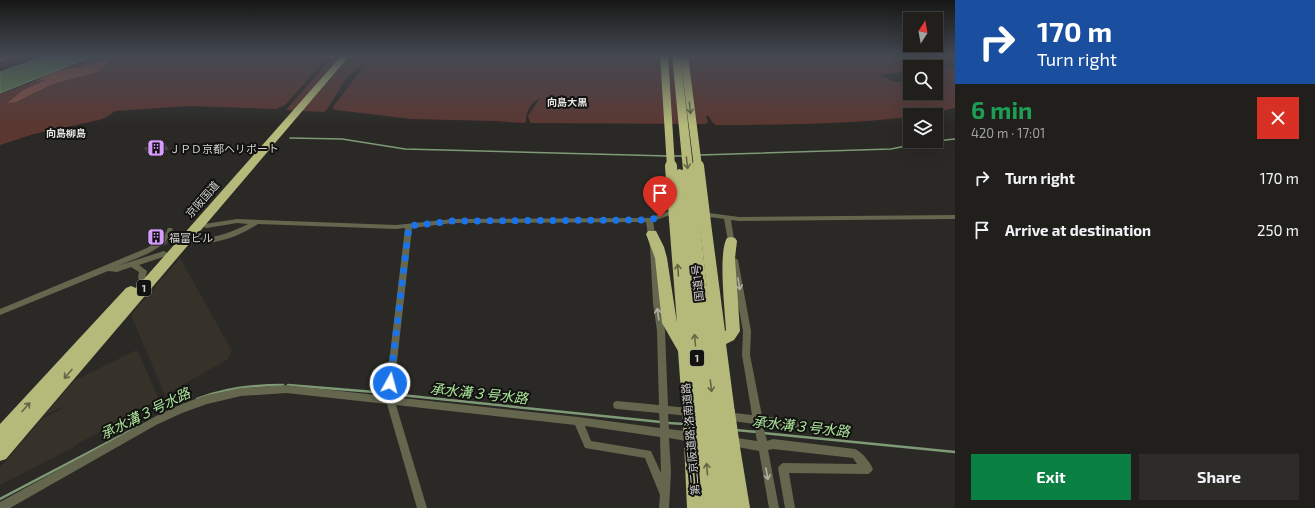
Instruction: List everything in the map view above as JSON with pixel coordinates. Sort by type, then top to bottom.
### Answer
[{"type":"highway","name":"京阪国道","points":[[0,452],[185,240],[320,79]]},
{"type":"highway","name":"京阪国道","points":[[0,436],[324,79]]},
{"type":"highway","name":"国道1号","points":[[666,79],[690,406],[696,508]]},
{"type":"highway","name":"1","points":[[673,79],[686,201],[726,508]]},
{"type":"highway","name":"1","points":[[678,79],[686,201]]},
{"type":"highway","name":"国道1号","points":[[687,79],[713,273],[718,342],[741,508]]},
{"type":"highway","name":"第二京阪道路;洛南道路","points":[[686,201],[710,508]]},
{"type":"highway","points":[[652,234],[658,246],[661,258],[669,323],[678,335],[681,345],[686,352]]},
{"type":"highway","points":[[718,342],[729,336],[733,331],[729,258],[731,241]]},
{"type":"street","points":[[207,226],[237,221],[409,226],[453,221],[649,220],[670,214],[689,213],[727,218],[955,217]]},
{"type":"street","points":[[727,218],[747,331],[746,355],[774,508]]},
{"type":"street","points":[[649,220],[652,234],[657,312],[661,331],[666,472],[664,508]]},
{"type":"street","points":[[185,240],[200,242],[244,230],[256,222]]},
{"type":"street","points":[[409,226],[389,399],[422,508]]},
{"type":"street","points":[[0,312],[107,268],[162,243],[170,234],[170,230]]},
{"type":"street","points":[[107,268],[117,269],[164,254]]},
{"type":"street","points":[[132,265],[138,267],[142,271],[142,278]]},
{"type":"street","points":[[0,508],[175,411],[197,402],[245,392],[286,389],[389,399],[855,454],[868,469],[783,468],[790,508]]},
{"type":"street","points":[[617,405],[802,425]]},
{"type":"street","points":[[578,421],[588,445],[648,454],[664,492]]},
{"type":"shaded area","points":[[0,79],[36,79],[0,93]]},
{"type":"shaded area","points":[[40,79],[73,79],[53,84],[16,102],[7,103],[23,90],[46,80],[35,81]]},
{"type":"shaded area","points":[[73,79],[309,79],[285,105],[276,109],[189,106],[115,111],[107,117],[99,120],[34,134],[0,145],[0,94],[35,81],[47,80],[23,90],[8,102],[16,102],[53,84]]},
{"type":"shaded area","points":[[313,79],[346,79],[328,108],[324,112],[286,110]]},
{"type":"shaded area","points":[[355,79],[887,79],[894,82],[903,81],[903,100],[943,100],[943,79],[955,79],[955,108],[943,111],[943,108],[903,108],[903,118],[838,123],[716,125],[708,115],[706,117],[708,122],[705,124],[531,123],[528,116],[540,98],[529,108],[526,115],[526,122],[524,123],[411,119],[336,110],[332,108]]},
{"type":"shaded area","points":[[180,258],[232,351],[228,359],[165,395],[131,315]]},
{"type":"shaded area","points":[[137,350],[159,399],[74,446],[72,440],[74,447],[0,485],[0,468],[42,419],[63,408],[62,407],[44,416],[74,381]]},
{"type":"building","name":"ＪＰＤ京都ヘリポート","points":[[162,141],[169,149],[150,156],[144,148]]},
{"type":"waterway","points":[[290,138],[342,139],[405,149],[668,156]]},
{"type":"waterway","points":[[943,140],[955,139]]},
{"type":"waterway","points":[[700,155],[891,149],[903,147]]},
{"type":"waterway","points":[[672,156],[684,156]]},
{"type":"waterway","name":"承水溝３号水路","points":[[197,399],[218,392],[239,388],[283,385]]},
{"type":"waterway","name":"承水溝３号水路","points":[[288,385],[387,393]]},
{"type":"waterway","name":"承水溝３号水路","points":[[391,394],[661,422]]},
{"type":"waterway","name":"承水溝３号水路","points":[[668,423],[685,424]]},
{"type":"waterway","name":"承水溝３号水路","points":[[0,499],[139,426]]},
{"type":"waterway","name":"承水溝３号水路","points":[[735,430],[757,432]]},
{"type":"waterway","name":"承水溝３号水路","points":[[763,433],[955,452]]},
{"type":"tunnel","points":[[162,243],[191,232]]},
{"type":"place","name":"ＪＰＤ京都ヘリポート","points":[[156,148]]},
{"type":"place","name":"福富ビル","points":[[156,237]]},
{"type":"district","name":"向島大黒","points":[[567,102]]},
{"type":"district","name":"向島柳島","points":[[66,133]]},
{"type":"route","points":[[390,383],[409,226],[453,221],[649,220],[660,217]]}]
